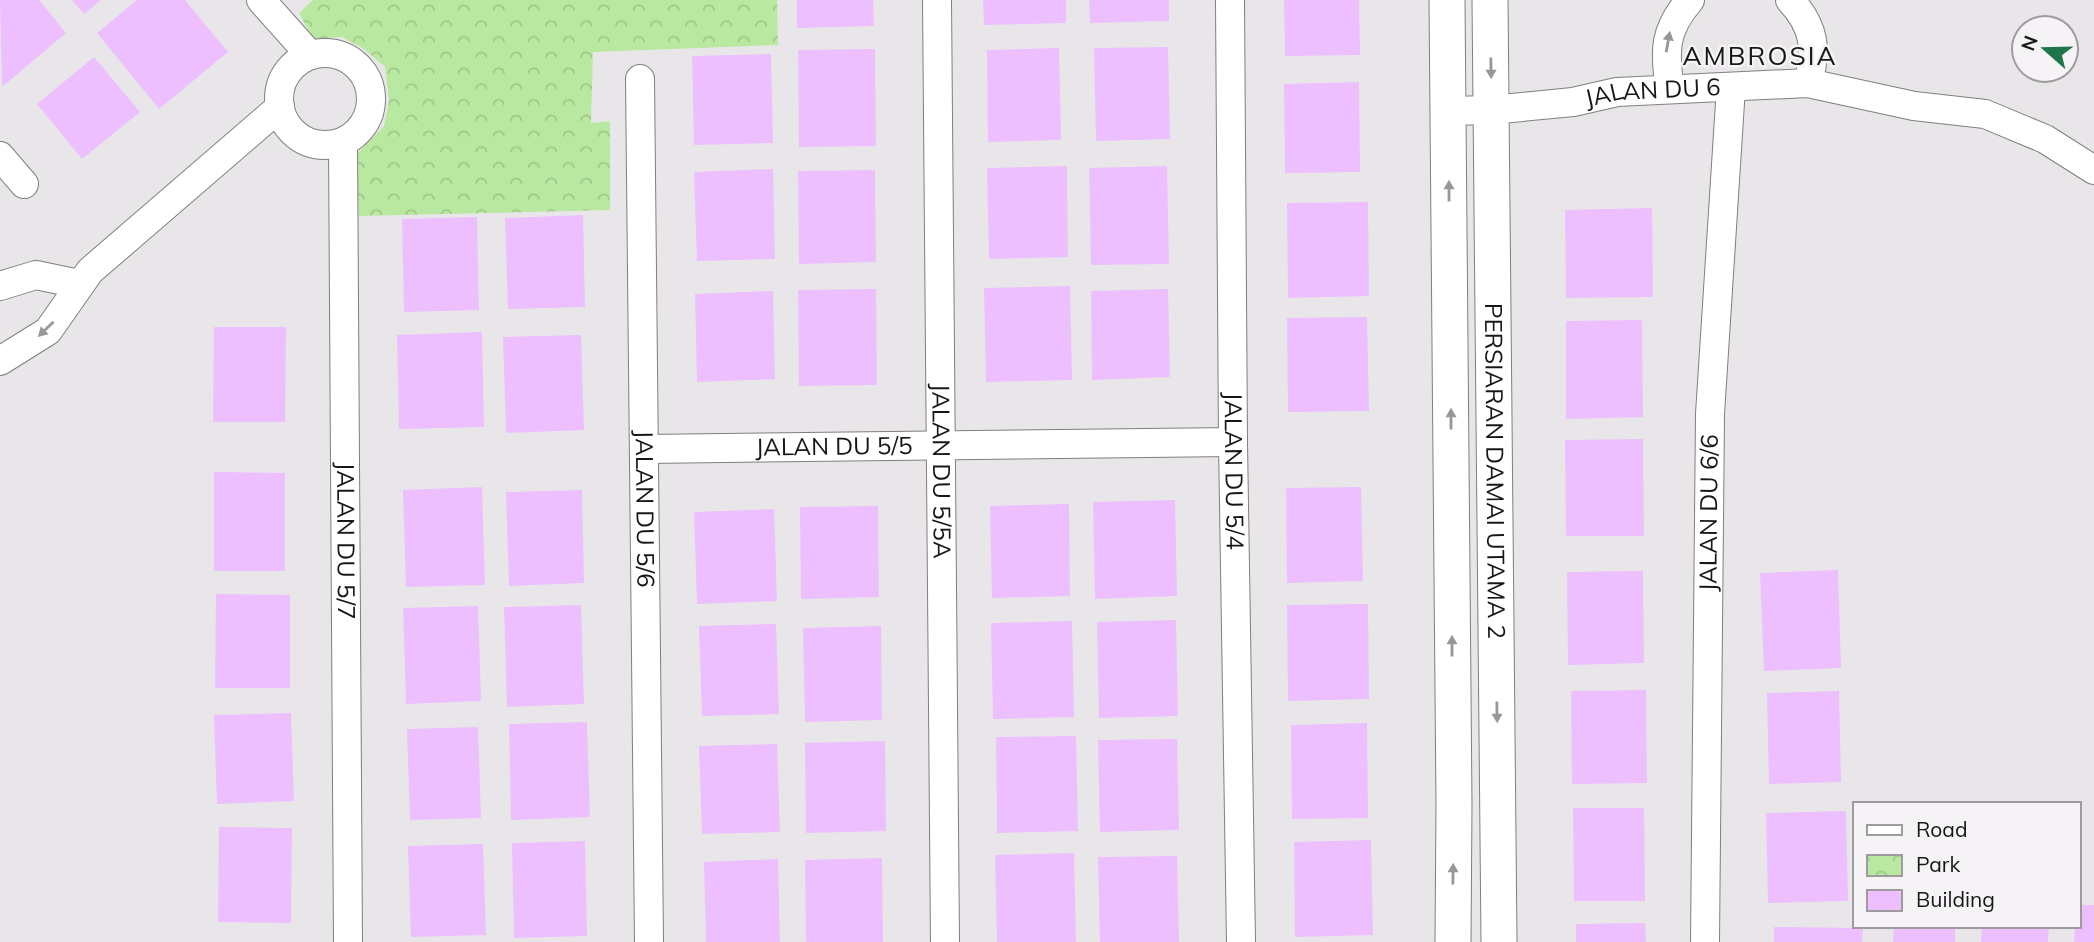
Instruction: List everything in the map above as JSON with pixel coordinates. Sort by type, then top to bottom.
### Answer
[{"type":"street","points":[[261,0],[310,55]]},
{"type":"street","name":"JALAN DU 5/5A","points":[[937,0],[945,942]]},
{"type":"street","name":"JALAN DU 5/4","points":[[1230,0],[1233,442],[1241,942]]},
{"type":"street","name":"PERSIARAN DAMAI UTAMA 2","points":[[1447,0],[1453,942]]},
{"type":"street","name":"PERSIARAN DAMAI UTAMA 2","points":[[1490,0],[1499,942]]},
{"type":"street","points":[[1670,89],[1666,61],[1667,37],[1677,15],[1690,0]]},
{"type":"street","points":[[1790,0],[1802,12],[1812,35],[1814,59],[1808,83]]},
{"type":"street","points":[[325,53],[341,56],[354,63],[365,75],[370,90],[370,105],[365,121],[356,133],[343,142],[330,145],[303,140],[285,120],[280,107],[279,94],[289,71],[310,55],[325,53]]},
{"type":"street","name":"JALAN DU 5/6","points":[[640,79],[649,942]]},
{"type":"street","name":"JALAN DU 6","points":[[1448,111],[1573,102],[1617,92],[1808,83],[1914,106],[1985,114],[2045,139],[2094,170]]},
{"type":"street","name":"JALAN DU 6/6","points":[[1704,942],[1710,414],[1731,87]]},
{"type":"street","points":[[0,361],[48,331],[90,271],[280,107]]},
{"type":"street","name":"JALAN DU 5/7","points":[[343,142],[348,942]]},
{"type":"street","points":[[0,156],[24,184]]},
{"type":"street","points":[[0,286],[36,275],[79,284]]},
{"type":"street","name":"JALAN DU 5/5","points":[[645,449],[1233,442]]},
{"type":"green space","points":[[313,0],[777,0],[778,45],[593,52],[591,123],[610,121],[610,210],[359,216],[355,156],[384,126],[389,101],[385,67],[364,49],[342,37],[313,39],[299,13]]},
{"type":"building","points":[[0,0],[39,0],[66,33],[2,87]]},
{"type":"building","points":[[72,0],[101,0],[84,14]]},
{"type":"building","points":[[137,0],[185,0],[228,52],[159,109],[97,33]]},
{"type":"building","points":[[797,0],[873,0],[874,26],[797,28]]},
{"type":"building","points":[[983,0],[1066,0],[1066,23],[984,25]]},
{"type":"building","points":[[1089,0],[1169,0],[1169,21],[1090,23]]},
{"type":"building","points":[[1284,0],[1359,0],[1360,55],[1285,56]]},
{"type":"building","points":[[1168,47],[1170,139],[1096,141],[1094,48]]},
{"type":"building","points":[[1059,48],[1061,140],[988,142],[987,50]]},
{"type":"building","points":[[875,49],[876,146],[799,147],[798,50]]},
{"type":"building","points":[[771,54],[773,143],[694,145],[692,56]]},
{"type":"building","points":[[94,57],[140,112],[82,159],[37,104]]},
{"type":"building","points":[[1359,82],[1360,172],[1285,173],[1284,84]]},
{"type":"building","points":[[1067,166],[1068,257],[989,259],[987,168]]},
{"type":"building","points":[[1167,166],[1169,264],[1091,265],[1089,168]]},
{"type":"building","points":[[773,169],[775,259],[697,261],[694,172]]},
{"type":"building","points":[[875,170],[876,262],[799,264],[798,171]]},
{"type":"building","points":[[1368,202],[1369,296],[1288,298],[1287,203]]},
{"type":"building","points":[[1652,208],[1653,297],[1566,298],[1565,210]]},
{"type":"building","points":[[583,215],[585,307],[508,309],[505,218]]},
{"type":"building","points":[[477,217],[479,310],[404,312],[402,219]]},
{"type":"building","points":[[1070,286],[1072,380],[986,382],[984,288]]},
{"type":"building","points":[[876,289],[877,385],[799,386],[798,290]]},
{"type":"building","points":[[1168,289],[1170,377],[1092,380],[1091,291]]},
{"type":"building","points":[[773,291],[775,379],[697,382],[695,294]]},
{"type":"building","points":[[1367,317],[1369,411],[1288,412],[1287,318]]},
{"type":"building","points":[[1642,320],[1643,417],[1566,419],[1566,321]]},
{"type":"building","points":[[214,327],[286,327],[285,422],[213,422]]},
{"type":"building","points":[[482,332],[484,427],[399,429],[397,335]]},
{"type":"building","points":[[581,335],[584,430],[506,433],[503,337]]},
{"type":"building","points":[[1643,439],[1644,536],[1566,536],[1565,440]]},
{"type":"building","points":[[214,472],[285,473],[285,571],[214,571]]},
{"type":"building","points":[[482,487],[485,585],[406,587],[403,490]]},
{"type":"building","points":[[1361,487],[1363,581],[1287,583],[1286,488]]},
{"type":"building","points":[[582,490],[584,583],[509,586],[506,492]]},
{"type":"building","points":[[1175,500],[1177,596],[1095,599],[1093,502]]},
{"type":"building","points":[[1069,504],[1070,596],[992,598],[990,506]]},
{"type":"building","points":[[878,506],[879,597],[801,599],[800,507]]},
{"type":"building","points":[[774,509],[777,601],[697,604],[694,512]]},
{"type":"building","points":[[1838,570],[1841,668],[1764,671],[1760,573]]},
{"type":"building","points":[[1643,571],[1644,663],[1568,665],[1567,572]]},
{"type":"building","points":[[216,594],[290,595],[290,688],[215,688]]},
{"type":"building","points":[[1368,604],[1369,699],[1288,701],[1287,605]]},
{"type":"building","points":[[581,605],[584,704],[507,707],[504,607]]},
{"type":"building","points":[[478,606],[481,701],[406,704],[403,608]]},
{"type":"building","points":[[1176,620],[1178,716],[1099,718],[1097,622]]},
{"type":"building","points":[[1072,621],[1074,717],[993,719],[991,623]]},
{"type":"building","points":[[776,624],[779,714],[702,716],[699,626]]},
{"type":"building","points":[[881,626],[882,720],[805,722],[803,628]]},
{"type":"building","points":[[1646,690],[1647,783],[1572,784],[1571,691]]},
{"type":"building","points":[[1839,691],[1841,782],[1769,784],[1767,693]]},
{"type":"building","points":[[291,713],[294,801],[217,804],[214,715]]},
{"type":"building","points":[[587,722],[590,817],[511,820],[509,724]]},
{"type":"building","points":[[1367,723],[1368,818],[1292,819],[1291,725]]},
{"type":"building","points":[[478,727],[481,818],[410,820],[407,729]]},
{"type":"building","points":[[1076,736],[1078,831],[997,833],[996,737]]},
{"type":"building","points":[[1177,739],[1179,830],[1100,832],[1098,740]]},
{"type":"building","points":[[885,741],[886,831],[806,833],[805,743]]},
{"type":"building","points":[[777,744],[780,832],[702,834],[699,746]]},
{"type":"building","points":[[1573,808],[1644,808],[1645,901],[1574,901]]},
{"type":"building","points":[[1846,811],[1848,901],[1768,903],[1766,813]]},
{"type":"building","points":[[219,827],[292,828],[291,923],[218,922]]},
{"type":"building","points":[[1371,840],[1373,935],[1295,937],[1294,842]]},
{"type":"building","points":[[585,841],[587,936],[514,938],[512,843]]},
{"type":"building","points":[[483,844],[486,935],[411,937],[408,846]]},
{"type":"building","points":[[1074,853],[1076,942],[997,942],[995,855]]},
{"type":"building","points":[[1177,856],[1179,942],[1100,942],[1098,857]]},
{"type":"building","points":[[882,858],[883,942],[806,942],[805,860]]},
{"type":"building","points":[[778,859],[780,942],[706,942],[704,862]]},
{"type":"building","points":[[2080,905],[2094,905],[2094,942],[2074,942],[2075,928],[2080,928]]},
{"type":"building","points":[[1645,923],[1646,942],[1576,942],[1576,924]]},
{"type":"building","points":[[1774,927],[1863,928],[1862,942],[1774,942]]},
{"type":"building","points":[[1894,928],[1955,928],[1955,942],[1893,942]]},
{"type":"building","points":[[1982,928],[2049,928],[2048,942],[1981,942]]},
{"type":"district","name":"AMBROSIA","points":[[1760,56]]}]
